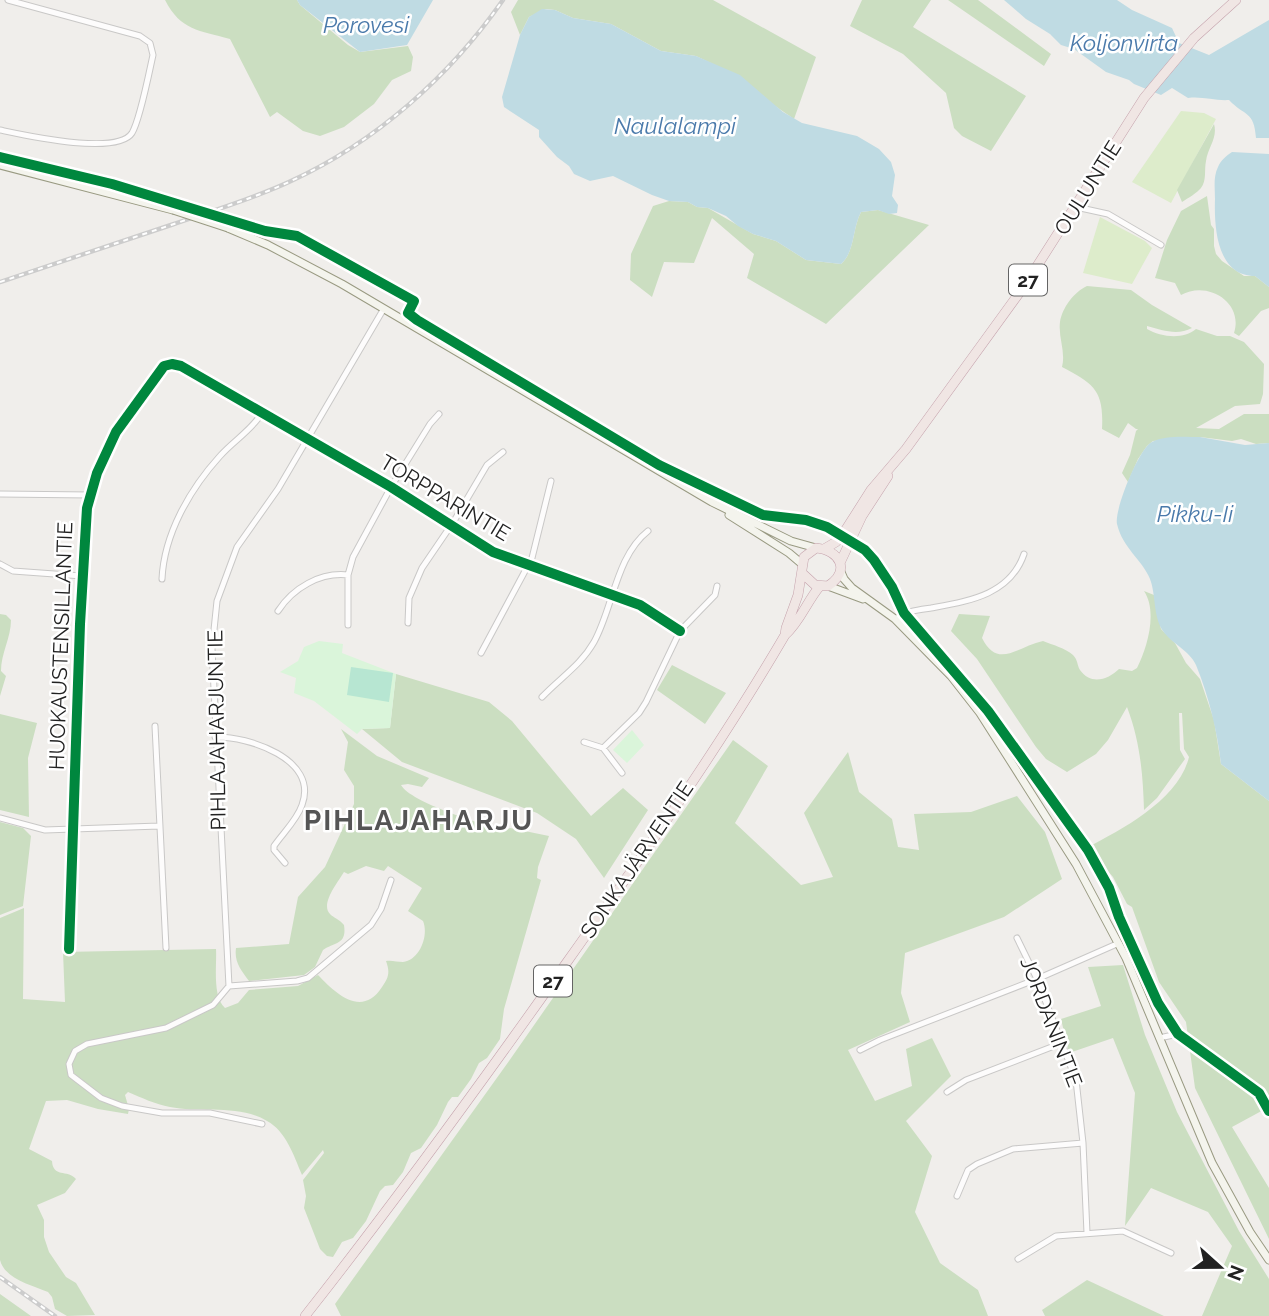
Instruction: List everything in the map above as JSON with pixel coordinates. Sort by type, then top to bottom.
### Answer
[{"type":"highway","name":"OULUNTIE","points":[[820,549],[836,542],[871,490],[901,454],[1025,285],[1144,98],[1194,38],[1236,0]]},
{"type":"highway","name":"OULUNTIE","points":[[840,567],[862,516],[901,454]]},
{"type":"highway","points":[[820,549],[837,557],[840,567],[838,578],[824,586],[810,582],[802,568],[804,557],[820,549]]},
{"type":"highway","name":"SONKAJÄRVENTIE","points":[[304,1316],[452,1123],[624,883],[785,635],[802,568]]},
{"type":"highway","name":"SONKAJÄRVENTIE","points":[[785,635],[824,586]]},
{"type":"main road","points":[[0,165],[173,210],[228,228],[301,261],[712,502],[791,541],[820,549]]},
{"type":"main road","points":[[712,502],[753,532],[789,553],[802,568]]},
{"type":"main road","points":[[840,567],[844,579],[895,619],[951,676],[980,713],[1076,863],[1119,943],[1212,1163],[1269,1260]]},
{"type":"main road","points":[[824,586],[870,602]]},
{"type":"street","points":[[0,130],[72,143],[116,143],[127,139],[134,129],[153,55],[150,43],[140,36],[8,0]]},
{"type":"street","points":[[1076,207],[1108,214],[1161,245]]},
{"type":"street","name":"PIHLAJAHARJUNTIE","points":[[229,986],[212,649],[217,600],[223,580],[243,538],[309,439],[383,310]]},
{"type":"street","name":"TORPPARINTIE","points":[[164,366],[181,366],[391,487],[493,552],[613,594],[655,613],[680,631]]},
{"type":"street","name":"HUOKAUSTENSILLANTIE","points":[[69,949],[84,526],[97,472],[116,432],[164,366]]},
{"type":"street","points":[[162,579],[163,562],[170,539],[188,502],[219,457],[262,413]]},
{"type":"street","points":[[348,625],[348,575],[358,545],[391,487],[439,414]]},
{"type":"street","points":[[408,623],[408,606],[415,580],[487,465],[503,452]]},
{"type":"street","points":[[481,653],[529,565],[551,481]]},
{"type":"street","points":[[0,494],[90,495]]},
{"type":"street","points":[[542,697],[571,671],[587,652],[598,634],[631,551],[640,537],[648,531]]},
{"type":"street","points":[[895,619],[904,612],[960,603],[1003,585],[1015,574],[1024,554]]},
{"type":"street","points":[[0,565],[13,570],[82,576]]},
{"type":"street","points":[[278,611],[291,595],[307,584],[329,576],[348,575]]},
{"type":"street","points":[[603,748],[646,702],[680,631],[715,595],[717,586]]},
{"type":"street","points":[[155,726],[166,948]]},
{"type":"street","points":[[215,737],[229,737],[264,747],[285,757],[297,771],[304,790],[303,805],[274,846],[274,850],[285,863]]},
{"type":"street","points":[[584,742],[603,748],[622,773]]},
{"type":"street","points":[[0,818],[46,830],[159,827]]},
{"type":"street","points":[[262,1124],[209,1113],[162,1112],[122,1106],[101,1098],[71,1075],[69,1064],[75,1051],[87,1044],[166,1028],[213,1005],[229,986],[308,978],[371,925],[381,909],[391,880]]},
{"type":"street","name":"JORDANINTIE","points":[[1017,938],[1037,979],[1079,1093],[1087,1233]]},
{"type":"street","points":[[860,1050],[1119,943]]},
{"type":"street","points":[[1158,1038],[1178,1034],[1259,1093],[1269,1111]]},
{"type":"street","points":[[947,1092],[966,1080],[1062,1043]]},
{"type":"street","points":[[957,1196],[968,1170],[977,1164],[1013,1149],[1083,1143]]},
{"type":"street","points":[[1018,1259],[1056,1236],[1123,1231],[1171,1253]]},
{"type":"green space","points":[[165,0],[297,0],[348,45],[360,52],[408,46],[413,57],[411,71],[392,80],[374,104],[344,127],[320,136],[303,131],[277,112],[270,117],[230,39],[184,24]]},
{"type":"green space","points":[[518,0],[713,0],[816,57],[794,119],[717,66],[696,56],[661,51],[611,24],[573,18],[546,9],[529,17],[520,35],[511,12]]},
{"type":"green space","points":[[862,0],[931,0],[913,27],[1026,96],[991,151],[962,136],[954,128],[946,93],[903,54],[850,26]]},
{"type":"green space","points":[[948,0],[978,0],[1051,54],[1044,66]]},
{"type":"green space","points":[[1181,111],[1204,113],[1216,119],[1171,203],[1132,182]]},
{"type":"green space","points":[[1214,124],[1215,134],[1205,164],[1203,185],[1182,202],[1177,190]]},
{"type":"green space","points":[[1207,196],[1216,254],[1244,276],[1255,276],[1269,287],[1269,308],[1261,311],[1239,336],[1234,333],[1234,312],[1221,297],[1202,290],[1181,295],[1175,283],[1155,278],[1167,240],[1181,211]]},
{"type":"green space","points":[[669,201],[688,202],[697,207],[708,208],[753,234],[776,241],[806,260],[841,264],[849,253],[861,212],[878,210],[929,225],[826,324],[747,278],[754,254],[712,218],[694,263],[664,262],[652,297],[630,280],[631,254],[653,206]]},
{"type":"green space","points":[[1100,217],[1145,241],[1152,248],[1132,284],[1083,273]]},
{"type":"green space","points":[[1087,286],[1131,290],[1192,328],[1175,332],[1147,326],[1147,329],[1153,332],[1178,336],[1196,329],[1217,336],[1230,336],[1244,342],[1264,364],[1260,404],[1235,406],[1196,428],[1219,429],[1244,414],[1269,414],[1269,443],[1256,444],[1241,439],[1232,441],[1200,437],[1153,441],[1138,459],[1128,482],[1122,473],[1138,429],[1128,423],[1119,438],[1102,429],[1101,405],[1095,390],[1082,378],[1062,367],[1061,317],[1073,296]]},
{"type":"green space","points":[[1144,591],[1154,595],[1161,629],[1175,643],[1186,663],[1200,679],[1214,720],[1221,764],[1269,801],[1269,1111],[1267,1108],[1232,1127],[1269,1188],[1269,1239],[1195,1088],[1186,1022],[1159,982],[1132,907],[1127,904],[1113,877],[1097,864],[1088,847],[1133,822],[1174,786],[1189,757],[1184,749],[1182,713],[1179,713],[1180,750],[1185,759],[1157,798],[1144,810],[1140,758],[1127,707],[1108,740],[1096,754],[1067,772],[1046,759],[1036,747],[977,659],[951,631],[959,614],[990,616],[982,638],[995,653],[1009,653],[1043,641],[1075,657],[1084,675],[1100,679],[1119,669],[1132,671],[1137,668],[1151,619]]},
{"type":"green space","points":[[0,614],[11,620],[1,664],[1,671],[6,676],[0,696]]},
{"type":"green space","points":[[319,641],[343,644],[342,653],[396,674],[390,728],[362,729],[357,734],[314,701],[294,693],[296,678],[280,672],[298,661],[304,647]]},
{"type":"green space","points":[[672,665],[726,693],[705,724],[657,690]]},
{"type":"green space","points":[[351,667],[393,673],[389,702],[347,695]]},
{"type":"green space","points":[[396,674],[489,702],[512,721],[591,816],[623,788],[648,810],[604,878],[576,839],[537,813],[402,762],[362,729],[390,728]]},
{"type":"green space","points":[[0,714],[37,723],[28,758],[29,817],[0,810]]},
{"type":"green space","points":[[341,729],[377,756],[429,778],[422,787],[401,785],[418,799],[482,824],[549,836],[538,867],[537,878],[541,880],[504,1009],[500,1039],[487,1058],[479,1063],[458,1097],[452,1097],[448,1102],[437,1125],[421,1148],[411,1153],[403,1172],[393,1185],[385,1186],[380,1191],[366,1221],[353,1238],[342,1242],[333,1257],[327,1256],[320,1249],[304,1208],[306,1196],[303,1180],[324,1153],[323,1150],[302,1175],[289,1145],[274,1125],[244,1112],[170,1107],[128,1092],[125,1095],[128,1114],[67,1100],[46,1101],[29,1149],[52,1161],[58,1172],[69,1174],[76,1179],[65,1193],[37,1205],[44,1220],[44,1237],[49,1252],[66,1277],[76,1283],[95,1315],[67,1316],[55,1309],[48,1292],[13,1277],[0,1260],[0,918],[24,908],[23,999],[65,1002],[63,952],[216,949],[218,996],[225,1008],[238,1003],[249,990],[298,986],[318,975],[349,1000],[366,1001],[374,996],[386,980],[386,961],[409,960],[418,952],[424,940],[423,921],[408,911],[422,888],[388,866],[384,871],[366,866],[348,874],[344,872],[328,899],[327,910],[344,925],[344,936],[339,942],[323,950],[315,967],[304,975],[249,981],[236,958],[236,948],[289,944],[298,897],[325,867],[354,804],[354,786],[344,770],[348,742]]},
{"type":"green space","points":[[632,730],[644,745],[627,763],[613,750]]},
{"type":"green space","points":[[733,740],[768,766],[735,823],[801,885],[833,877],[804,813],[848,752],[859,792],[892,819],[898,847],[919,850],[914,814],[971,812],[1017,796],[1045,832],[1062,879],[1004,917],[905,953],[901,993],[910,1022],[848,1050],[875,1101],[912,1086],[906,1049],[932,1038],[951,1076],[906,1121],[932,1156],[915,1212],[940,1263],[978,1290],[988,1316],[341,1316],[335,1304]]},
{"type":"green space","points":[[0,822],[23,828],[31,836],[23,906],[0,915]]},
{"type":"green space","points":[[1123,965],[1145,1035],[1177,1112],[1239,1231],[1269,1279],[1269,1316],[1202,1316],[1232,1246],[1208,1212],[1151,1188],[1125,1226],[1135,1093],[1113,1038],[1069,1053],[1061,1019],[1101,1006],[1088,967]]},
{"type":"green space","points":[[1087,1280],[1164,1316],[1045,1316],[1042,1310]]},
{"type":"green space","points":[[0,1294],[31,1316],[0,1316]]},
{"type":"water","name":"Porovesi","points":[[297,0],[433,0],[407,45],[360,52]]},
{"type":"water","name":"Koljonvirta","points":[[1004,0],[1117,0],[1132,10],[1172,28],[1179,43],[1209,55],[1269,20],[1269,138],[1256,138],[1251,118],[1229,100],[1188,98],[1172,88],[1161,95],[1106,72],[1074,49],[1061,45]]},
{"type":"water","name":"Naulalampi","points":[[542,9],[555,10],[573,18],[611,24],[661,51],[696,56],[740,75],[783,112],[802,123],[857,136],[879,149],[891,162],[895,175],[892,196],[898,205],[897,213],[889,214],[878,210],[861,212],[849,253],[841,264],[806,260],[776,241],[753,234],[708,208],[697,207],[688,202],[669,201],[613,176],[590,181],[574,174],[539,137],[539,130],[504,107],[502,97],[520,35],[529,17]]},
{"type":"water","points":[[1232,152],[1269,154],[1269,287],[1255,276],[1242,274],[1233,268],[1220,248],[1215,223],[1216,171]]},
{"type":"water","name":"Pikku-Ii","points":[[1200,437],[1245,445],[1269,443],[1269,801],[1221,764],[1212,714],[1196,665],[1189,655],[1166,635],[1160,625],[1150,579],[1124,540],[1117,524],[1123,493],[1134,467],[1147,447],[1163,438]]},
{"type":"railway","points":[[0,282],[247,199],[322,165],[353,147],[409,104],[459,55],[503,0]]},
{"type":"railway","points":[[0,1277],[55,1316]]},
{"type":"cycle path","points":[[0,157],[112,184],[265,231],[297,236],[414,301],[408,313],[417,320],[659,465],[763,515],[806,520],[827,527],[865,550],[892,587],[904,613],[988,711],[1088,850],[1109,888],[1119,917],[1158,1003],[1178,1034],[1259,1093],[1269,1111]]},
{"type":"cycle path","points":[[69,949],[80,624],[87,508],[97,473],[116,432],[164,366],[181,366],[391,487],[493,552],[640,605],[680,631]]},
{"type":"district","name":"PIHLAJAHARJU","points":[[419,820]]}]
